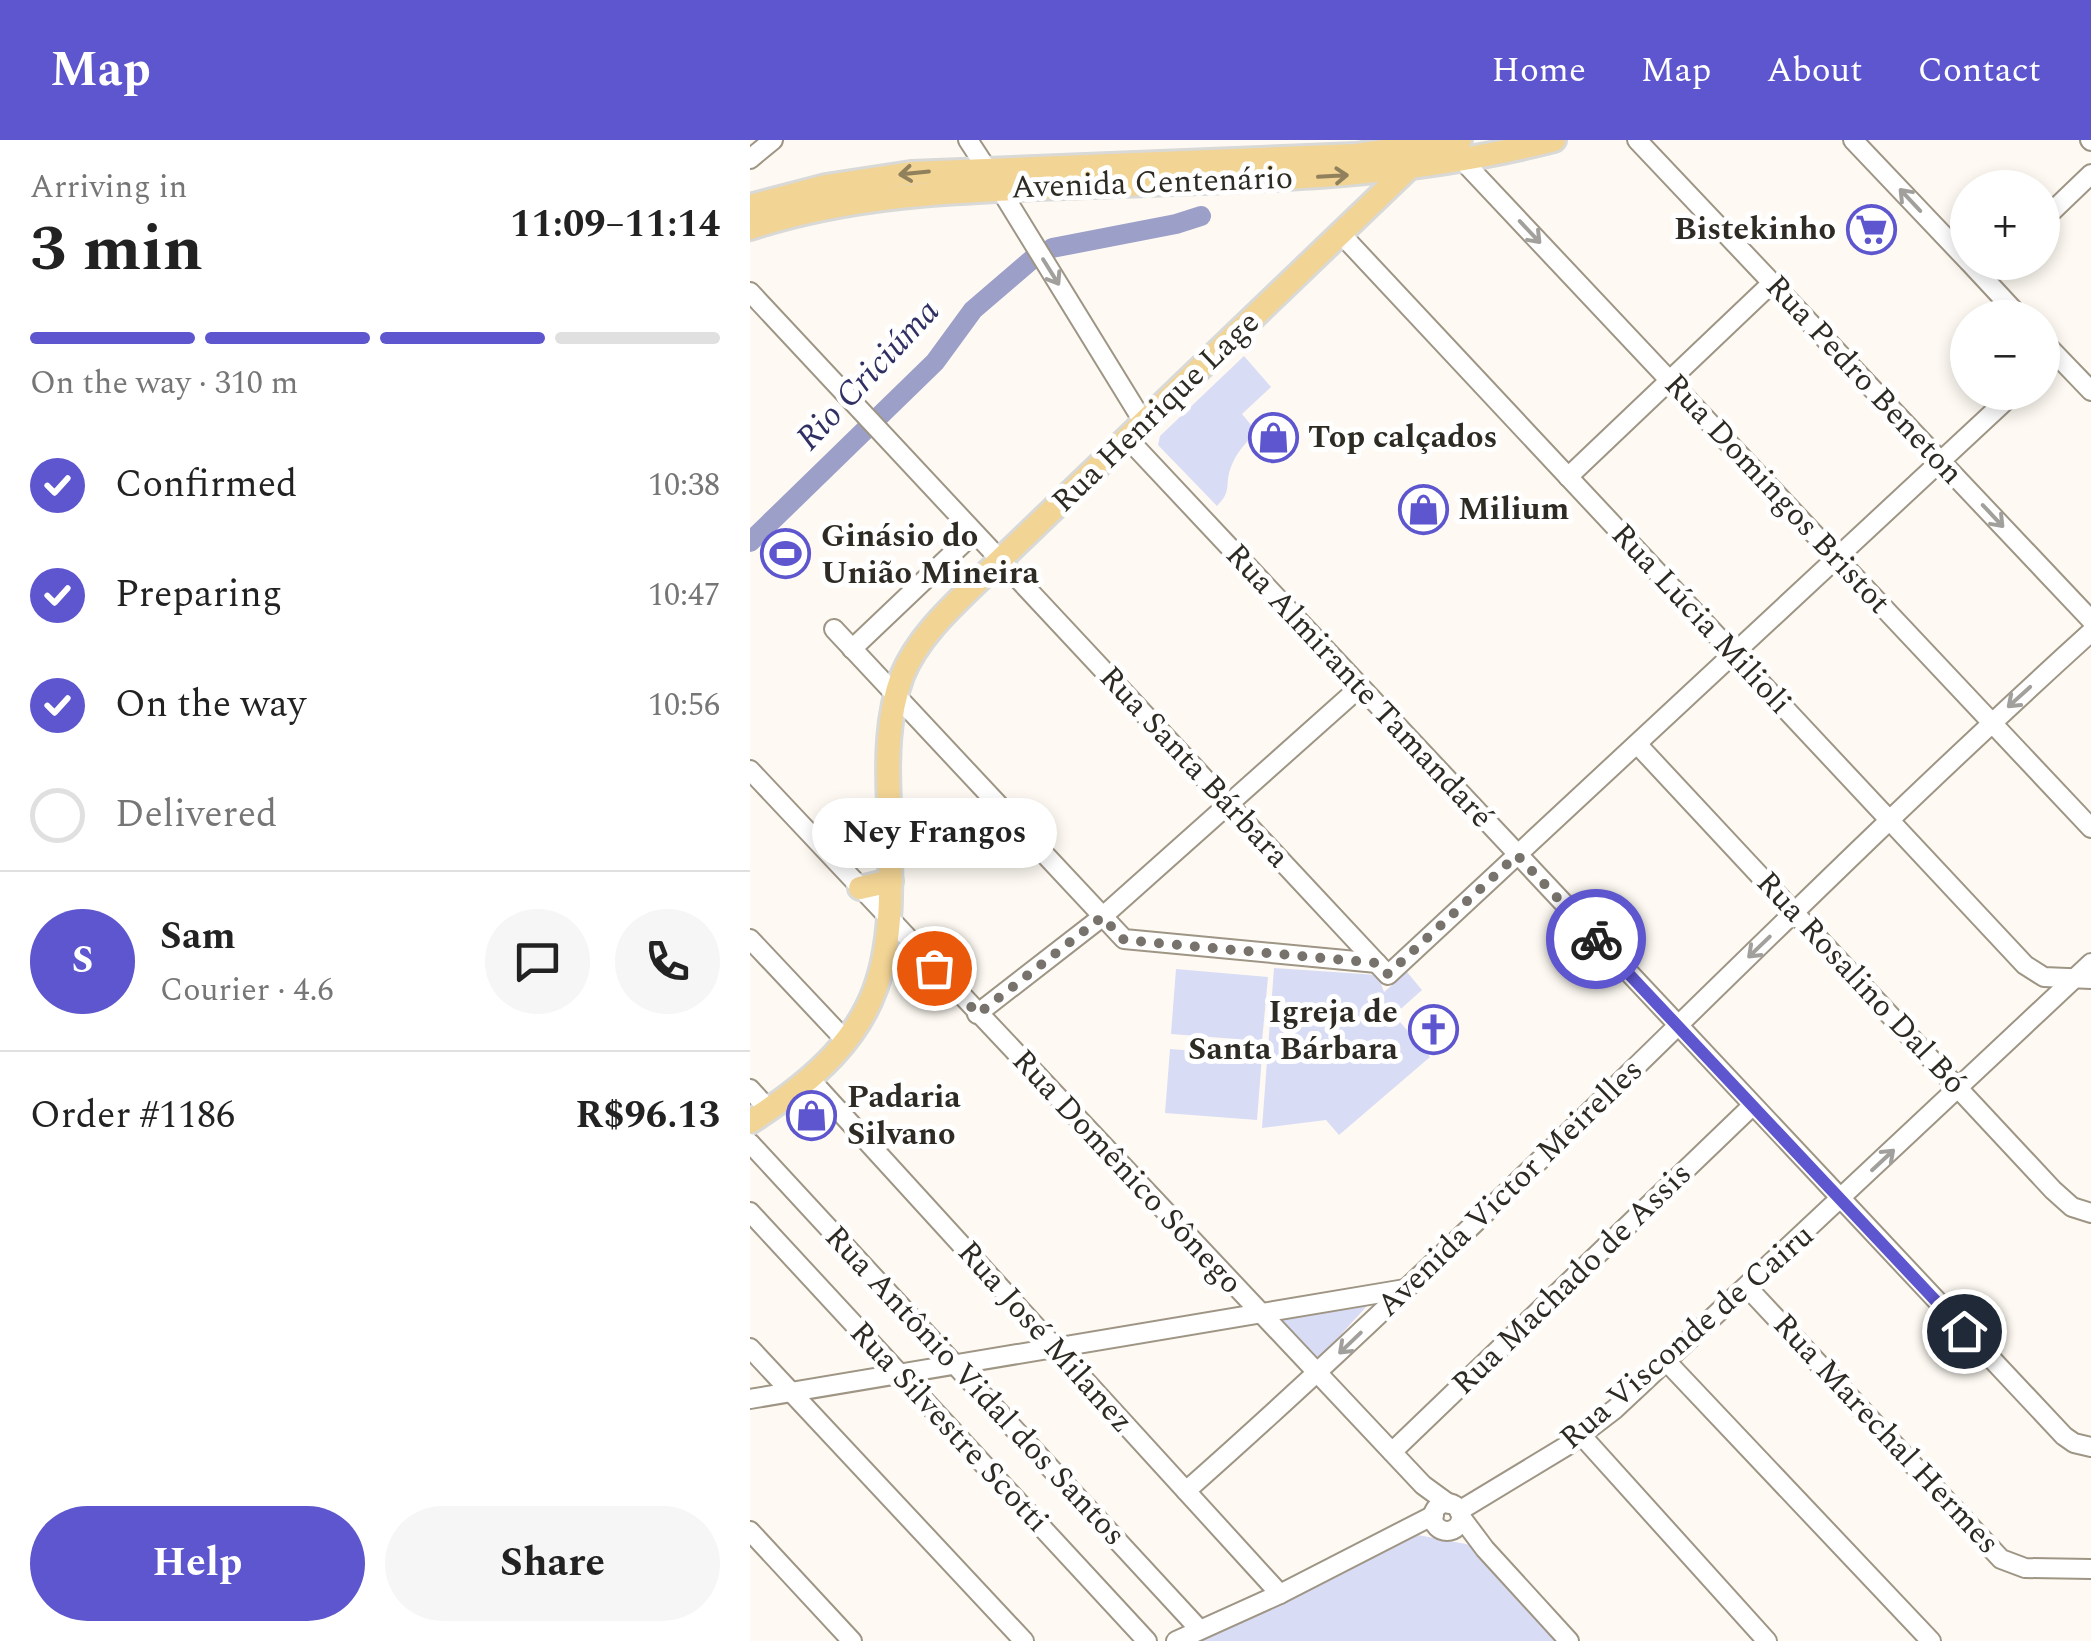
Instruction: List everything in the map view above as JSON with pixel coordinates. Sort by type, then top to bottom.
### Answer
[{"type":"main road","name":"Avenida Centenário","points":[[750,228],[873,199],[1000,189],[1406,170],[1462,150],[1554,140]]},
{"type":"main road","name":"Avenida Centenário","points":[[750,206],[853,181],[911,173],[1322,157],[1434,143],[1462,150]]},
{"type":"main road","name":"Rua Henrique Lage","points":[[759,1116],[810,1080],[847,1042],[878,984],[890,922],[888,754],[896,696],[903,673],[928,634],[1434,143]]},
{"type":"main road","points":[[860,888],[892,881]]},
{"type":"street","points":[[968,140],[986,168]]},
{"type":"street","name":"Rua Pedro Beneton","points":[[1637,140],[2091,620]]},
{"type":"street","points":[[1853,140],[1950,243]]},
{"type":"street","name":"Rua Domingos Bristot","points":[[1462,150],[1670,380],[2091,828]]},
{"type":"street","points":[[2060,204],[2091,174]]},
{"type":"street","name":"Rua Almirante Tamandaré","points":[[1000,189],[1136,431],[1360,686],[1840,1200],[2064,1436],[2074,1444],[2091,1447]]},
{"type":"street","name":"Rua Lúcia Milioli","points":[[1341,234],[2025,966],[2044,977],[2083,979]]},
{"type":"street","points":[[1986,280],[2004,300]]},
{"type":"street","points":[[1568,477],[1772,283]]},
{"type":"street","name":"Rua Santa Bárbara","points":[[750,292],[1382,969]]},
{"type":"street","points":[[2060,365],[2091,392]]},
{"type":"street","points":[[834,629],[1124,940],[1382,969],[1517,855],[1996,410]]},
{"type":"street","points":[[852,649],[974,533]]},
{"type":"street","name":"Avenida Victor Meirelles","points":[[1186,1491],[1318,1374],[1888,820],[2091,632]]},
{"type":"street","points":[[978,1014],[1102,917],[1360,686]]},
{"type":"street","name":"Rua Rosalino Dal Bó","points":[[1636,744],[2066,1202],[2091,1214]]},
{"type":"street","name":"Rua Domênico Sônego","points":[[750,770],[1423,1485],[1446,1517],[1484,1548],[1569,1641]]},
{"type":"street","points":[[750,939],[847,1042]]},
{"type":"street","name":"Rua Visconde de Cairu","points":[[1176,1641],[1400,1533],[1446,1517],[1582,1436],[2083,979],[2091,963]]},
{"type":"street","name":"Rua José Milanez","points":[[810,1080],[1280,1594]]},
{"type":"street","points":[[750,1089],[759,1116]]},
{"type":"street","name":"Rua Machado de Assis","points":[[1392,1452],[1752,1106]]},
{"type":"street","name":"Rua Antônio Vidal dos Santos","points":[[750,1143],[1200,1630]]},
{"type":"street","name":"Rua Silvestre Scotti","points":[[750,1212],[1148,1641]]},
{"type":"street","name":"Rua Marechal Hermes","points":[[1748,1287],[2001,1558],[2025,1568],[2091,1569]]},
{"type":"street","points":[[750,1399],[1406,1289]]},
{"type":"street","points":[[750,1348],[1024,1641]]},
{"type":"street","points":[[1667,1362],[1928,1639]]},
{"type":"street","points":[[1582,1436],[1766,1641]]},
{"type":"street","points":[[751,1534],[852,1641]]},
{"type":"shaded area","points":[[1244,356],[1271,387],[1242,414],[1257,432],[1236,457],[1227,491],[1217,506],[1158,445],[1160,436]]},
{"type":"shaded area","points":[[1274,968],[1378,975],[1384,992],[1407,972],[1422,990],[1394,1015],[1430,1057],[1339,1135],[1326,1120],[1262,1128]]},
{"type":"shaded area","points":[[1176,969],[1268,977],[1262,1041],[1171,1034]]},
{"type":"shaded area","points":[[1170,1049],[1262,1056],[1257,1120],[1165,1113]]},
{"type":"shaded area","points":[[1376,1296],[1316,1362],[1273,1314]]},
{"type":"shaded area","points":[[1418,1535],[1477,1549],[1560,1641],[1185,1641]]},
{"type":"waterway","name":"Rio Criciúma","points":[[1052,248],[1201,216]]},
{"type":"waterway","name":"Rio Criciúma","points":[[750,542],[935,362],[973,310],[1036,256]]},
{"type":"way so far","points":[[934,968],[978,1014],[1102,917],[1124,940],[1377,963],[1388,974],[1517,855],[1596,939]]},
{"type":"place","name":"Bistekinho","points":[[1871,229]]},
{"type":"place","name":"Top calçados","points":[[1273,437]]},
{"type":"place","name":"Milium","points":[[1423,509]]},
{"type":"place","name":"Ginásio do União Mineira","points":[[786,554]]},
{"type":"place","name":"Ney Frangos","points":[[934,968]]},
{"type":"place","name":"Igreja de Santa Bárbara","points":[[1433,1030]]},
{"type":"place","name":"Padaria Silvano","points":[[812,1115]]},
{"type":"route","points":[[1596,939],[1964,1331]]}]
